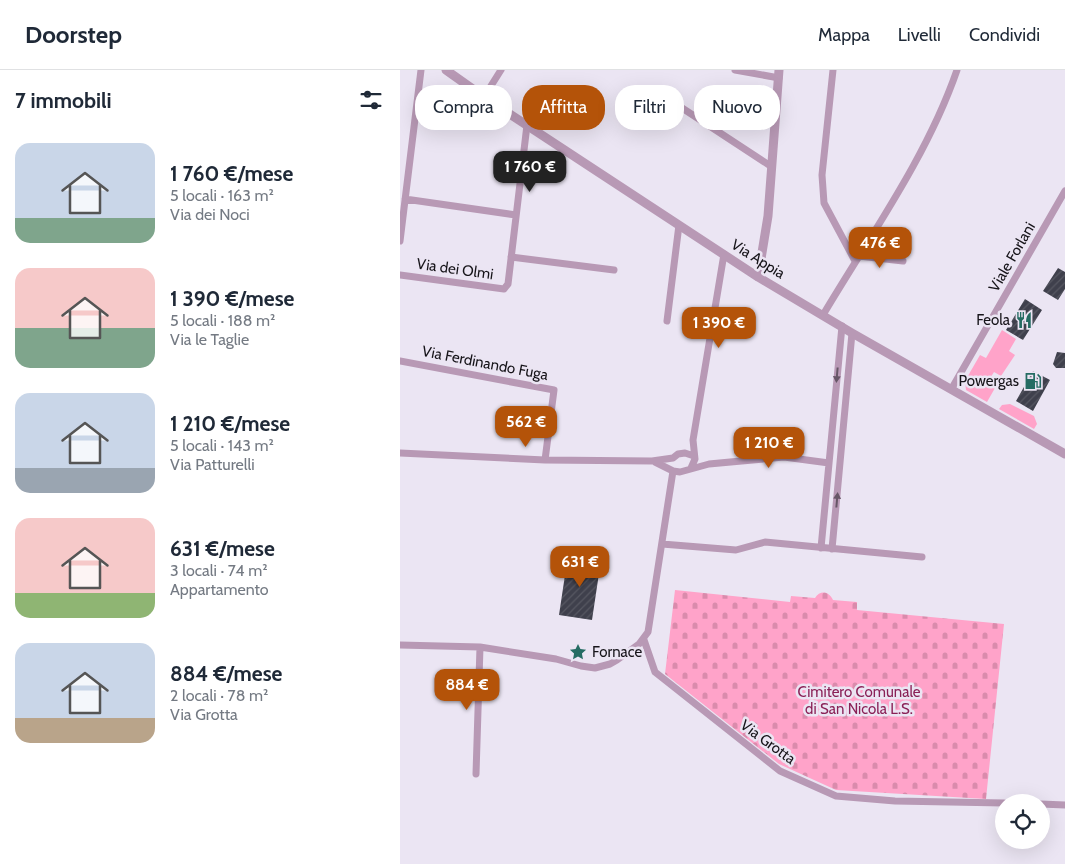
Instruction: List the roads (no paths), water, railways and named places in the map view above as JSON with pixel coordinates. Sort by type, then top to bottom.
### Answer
[{"type":"street","points":[[400,241],[422,70]]},
{"type":"street","name":"Via Appia","points":[[446,70],[466,85]]},
{"type":"street","points":[[492,85],[501,70]]},
{"type":"street","points":[[734,70],[779,74],[768,216],[758,277]]},
{"type":"street","points":[[833,70],[822,191],[824,203],[857,258]]},
{"type":"street","points":[[823,315],[924,147],[946,100],[957,70]]},
{"type":"street","points":[[684,109],[772,167]]},
{"type":"street","points":[[526,130],[511,257],[614,270]]},
{"type":"street","name":"Via Appia","points":[[535,130],[758,277],[852,333],[952,388],[1065,454]]},
{"type":"street","name":"Viale Forlani","points":[[952,388],[1065,191]]},
{"type":"street","points":[[405,199],[516,215]]},
{"type":"street","points":[[667,321],[679,225]]},
{"type":"street","points":[[690,468],[694,458],[693,440],[724,254]]},
{"type":"street","name":"Via dei Olmi","points":[[400,275],[504,289],[508,284],[511,257]]},
{"type":"street","points":[[857,258],[903,261]]},
{"type":"street","points":[[821,548],[842,326]]},
{"type":"street","points":[[832,549],[852,333]]},
{"type":"street","name":"Via Ferdinando Fuga","points":[[400,361],[554,390],[545,460]]},
{"type":"street","points":[[685,453],[693,440]]},
{"type":"street","points":[[400,453],[545,460],[652,461],[673,458]]},
{"type":"street","points":[[400,645],[480,647],[556,659],[595,668],[617,660],[644,640],[651,623],[674,471],[670,463],[678,454],[685,453],[709,464]]},
{"type":"street","points":[[652,461],[674,471],[709,464],[784,457],[829,463]]},
{"type":"street","points":[[662,544],[736,550],[765,542],[922,557]]},
{"type":"street","name":"Via Grotta","points":[[644,640],[655,672],[780,771],[836,796],[895,801],[995,803]]},
{"type":"street","points":[[476,774],[480,647]]},
{"type":"street","points":[[1050,804],[1065,805]]},
{"type":"place","name":"Feola","points":[[1024,320]]},
{"type":"place","name":"Powergas","points":[[1033,381]]},
{"type":"place","name":"Fornace","points":[[578,652]]},
{"type":"park label","name":"Cimitero Comunale di San Nicola L.S.","points":[[859,700]]}]
